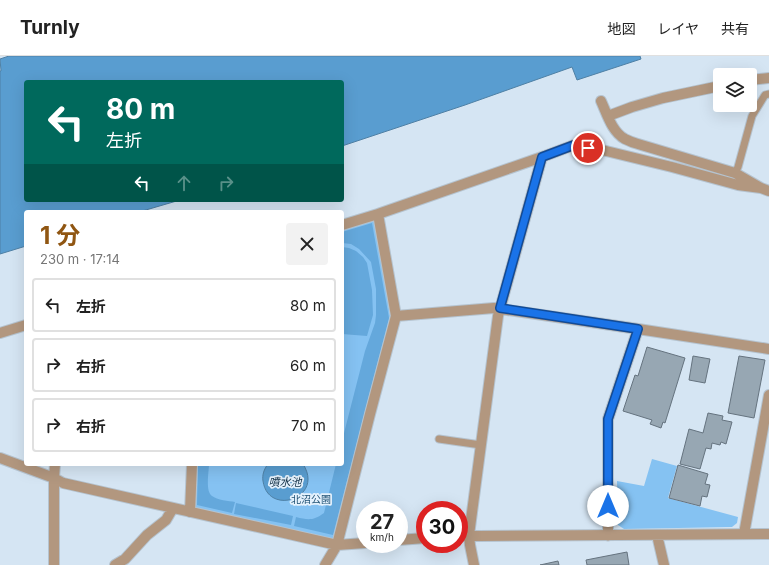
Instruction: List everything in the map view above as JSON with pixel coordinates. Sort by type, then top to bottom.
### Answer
[{"type":"street","points":[[757,79],[769,78]]},
{"type":"street","points":[[608,116],[663,98],[713,87]]},
{"type":"street","points":[[602,101],[611,125],[617,133],[625,139],[735,173],[765,190]]},
{"type":"street","points":[[344,224],[378,214],[574,145],[618,154],[738,185],[765,190]]},
{"type":"street","points":[[468,514],[481,445],[498,316],[542,157]]},
{"type":"street","points":[[325,565],[337,545],[396,316],[378,214]]},
{"type":"street","points":[[396,316],[500,308],[769,349]]},
{"type":"street","points":[[0,333],[24,326]]},
{"type":"street","points":[[608,536],[608,419],[638,329]]},
{"type":"street","points":[[744,534],[769,396]]},
{"type":"street","points":[[0,458],[54,478],[63,484],[337,545],[356,544]]},
{"type":"street","points":[[54,565],[55,466]]},
{"type":"street","points":[[190,512],[192,466]]},
{"type":"street","points":[[115,565],[125,559],[147,535],[166,520],[173,508]]},
{"type":"street","points":[[468,535],[608,536],[769,534]]},
{"type":"street","points":[[657,535],[664,565]]},
{"type":"street","points":[[468,542],[474,565]]},
{"type":"lane","points":[[735,173],[752,116],[765,95],[769,94]]},
{"type":"lane","points":[[439,439],[481,445]]},
{"type":"green space","name":"北沼公園","points":[[376,217],[390,316],[336,540],[192,509],[194,466],[344,466],[344,227]]},
{"type":"green space","points":[[652,459],[677,466],[668,498],[738,517],[737,523],[732,527],[624,529],[618,525],[617,481],[644,486]]},
{"type":"shaded area","points":[[372,223],[389,318],[333,535],[294,526],[296,517],[310,519],[324,513],[336,466],[344,466],[344,433],[365,351],[375,323],[376,289],[371,262],[359,249],[351,244],[344,243],[344,231]]},
{"type":"shaded area","points":[[344,247],[356,251],[367,263],[372,290],[373,315],[367,336],[344,334]]},
{"type":"shaded area","points":[[198,466],[209,466],[208,486],[210,494],[223,500],[235,502],[232,513],[197,505]]},
{"type":"shaded area","points":[[236,503],[293,516],[291,525],[234,514]]},
{"type":"water","points":[[9,56],[640,56],[641,59],[577,80],[572,67],[344,145],[344,80],[24,80],[24,202],[173,202],[146,210],[24,210],[24,247],[0,254],[0,59]]},
{"type":"water","name":"噴水池","points":[[267,466],[304,466],[308,476],[307,486],[301,494],[293,499],[284,500],[274,498],[267,492],[263,481],[264,470]]},
{"type":"building","points":[[647,347],[685,358],[665,423],[663,422],[661,428],[650,424],[652,420],[623,411],[635,375],[638,376]]},
{"type":"building","points":[[693,356],[710,359],[705,383],[689,380]]},
{"type":"building","points":[[739,356],[765,360],[754,418],[728,413]]},
{"type":"building","points":[[708,413],[723,416],[722,420],[732,422],[726,444],[721,442],[720,445],[712,443],[711,449],[706,448],[700,469],[680,464],[689,429],[703,433]]},
{"type":"building","points":[[678,465],[708,474],[705,484],[710,485],[707,497],[702,496],[700,506],[669,498]]},
{"type":"building","points":[[627,552],[629,565],[587,565],[586,560]]},
{"type":"building","points":[[558,561],[559,565],[540,565]]},
{"type":"route","points":[[588,148],[574,145],[542,157],[500,308],[638,329],[608,419],[608,506]]}]
